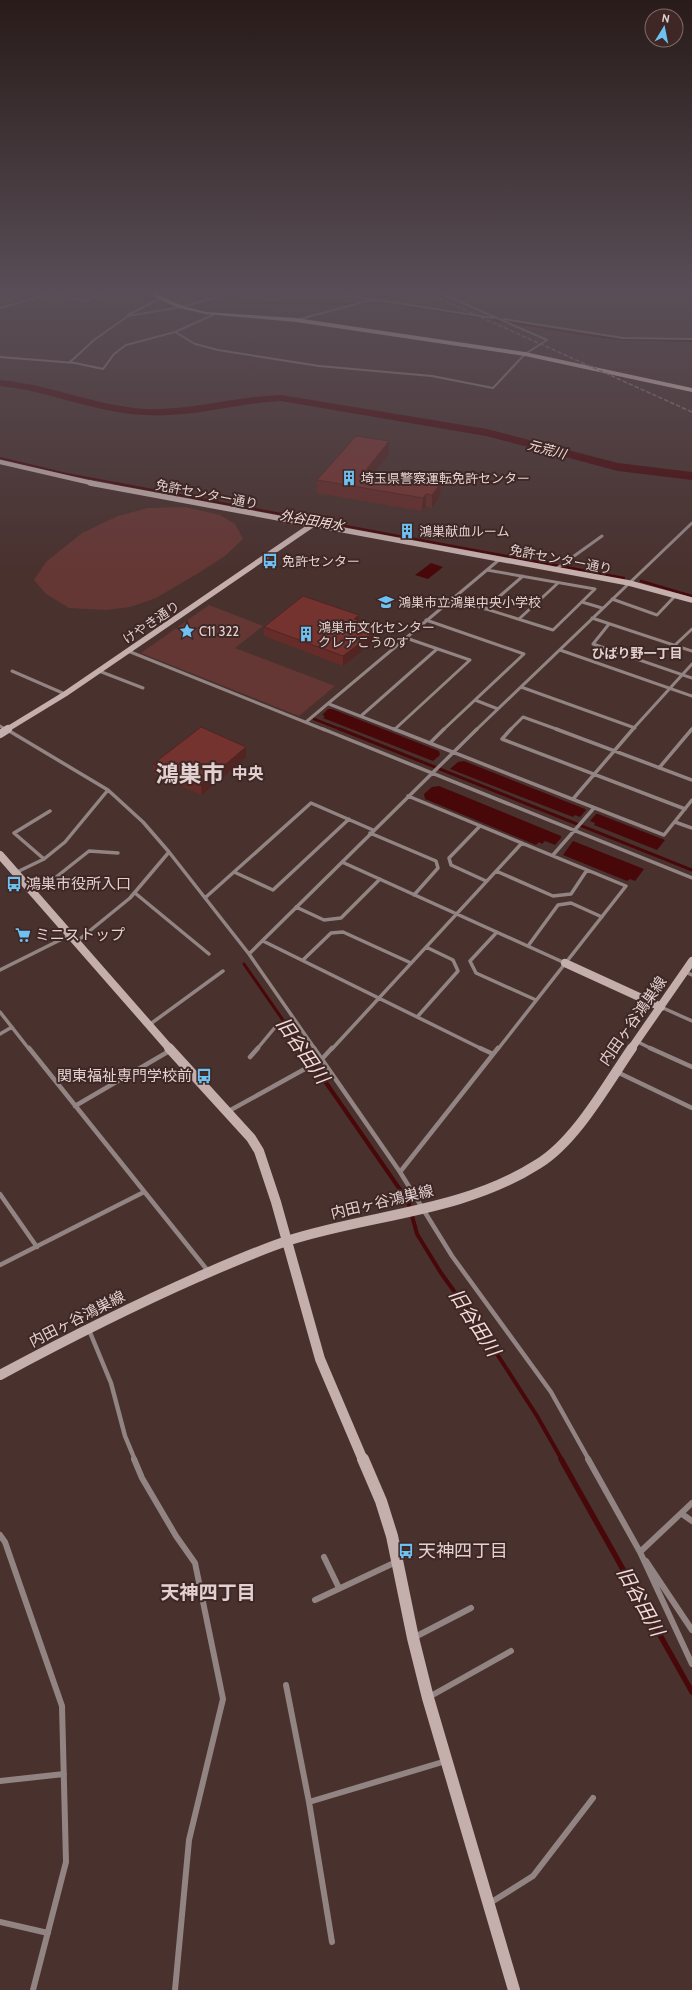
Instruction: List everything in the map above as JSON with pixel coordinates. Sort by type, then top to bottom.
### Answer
[{"type":"main road","points":[[673,386],[692,390]]},
{"type":"street","points":[[482,386],[493,388],[495,386]]},
{"type":"street","name":"免許センター通り","points":[[0,462],[68,478],[312,525],[629,583],[692,600]]},
{"type":"street","points":[[249,954],[431,773],[692,523]]},
{"type":"street","name":"けやき通り","points":[[0,734],[100,671],[312,525]]},
{"type":"street","points":[[556,569],[602,536]]},
{"type":"street","points":[[306,722],[329,704],[451,598],[500,559]]},
{"type":"street","points":[[451,598],[553,630],[595,589],[487,570]]},
{"type":"street","points":[[485,609],[523,576]]},
{"type":"street","points":[[518,619],[558,583]]},
{"type":"street","points":[[612,599],[658,615],[676,595]]},
{"type":"street","points":[[582,602],[602,608]]},
{"type":"street","points":[[592,618],[692,651]]},
{"type":"street","points":[[426,620],[524,654],[430,743]]},
{"type":"street","points":[[609,624],[593,644],[692,678]]},
{"type":"street","points":[[675,645],[692,629]]},
{"type":"street","points":[[396,729],[470,660],[406,638]]},
{"type":"street","points":[[361,716],[437,649]]},
{"type":"street","points":[[560,650],[692,696]]},
{"type":"street","points":[[128,651],[692,878]]},
{"type":"street","points":[[574,799],[614,750],[692,664]]},
{"type":"street","points":[[12,670],[65,694]]},
{"type":"street","points":[[100,671],[143,688]]},
{"type":"street","points":[[521,687],[635,728]]},
{"type":"street","points":[[475,700],[498,709]]},
{"type":"street","points":[[329,704],[664,835],[692,800]]},
{"type":"street","points":[[685,809],[502,739],[523,717],[692,780]]},
{"type":"street","points":[[0,726],[108,790],[143,822],[206,897],[249,954],[292,1019],[400,1172],[452,1256],[551,1392],[640,1552],[692,1664]]},
{"type":"street","points":[[659,768],[692,729]]},
{"type":"street","points":[[15,873],[44,859],[65,842],[108,790]]},
{"type":"street","points":[[400,1172],[626,886],[408,796]]},
{"type":"street","points":[[206,897],[311,803],[436,861],[438,868],[414,895]]},
{"type":"street","points":[[553,855],[594,808]]},
{"type":"street","points":[[44,859],[14,833],[50,810]]},
{"type":"street","points":[[234,872],[273,890],[349,820]]},
{"type":"street","points":[[675,822],[692,828]]},
{"type":"street","points":[[480,826],[449,858],[451,865],[486,881]]},
{"type":"street","points":[[227,1112],[321,1060],[522,843]]},
{"type":"street","points":[[33,893],[41,889],[90,851],[118,853]]},
{"type":"street","points":[[76,942],[106,920],[135,893],[169,852]]},
{"type":"street","points":[[0,855],[149,1026],[251,1138],[259,1151],[288,1241],[321,1360],[371,1477],[388,1522],[398,1561],[413,1638],[428,1698],[490,1903],[514,1990]]},
{"type":"street","points":[[342,862],[692,1021]]},
{"type":"street","points":[[496,871],[553,896],[571,894],[587,870]]},
{"type":"street","points":[[296,907],[324,920],[341,918],[380,879]]},
{"type":"street","points":[[135,893],[208,954]]},
{"type":"street","points":[[528,946],[558,906],[571,903],[602,917]]},
{"type":"street","points":[[303,960],[331,933],[343,932],[411,963]]},
{"type":"street","points":[[497,932],[470,961],[476,972],[536,1000]]},
{"type":"street","points":[[0,970],[70,935]]},
{"type":"street","points":[[263,941],[380,997],[493,1054]]},
{"type":"street","points":[[418,1016],[458,971],[453,960],[426,947]]},
{"type":"street","name":"内田ヶ谷鴻巣線","points":[[0,1374],[88,1328],[208,1272],[288,1241],[325,1230],[422,1209],[480,1193],[499,1185],[540,1163],[560,1146],[578,1126],[636,1041],[689,973],[692,962]]},
{"type":"street","points":[[149,1026],[223,971]]},
{"type":"street","points":[[0,1012],[208,1272]]},
{"type":"street","points":[[250,1057],[278,1025],[292,1019]]},
{"type":"street","points":[[0,1034],[12,1027]]},
{"type":"street","points":[[636,1041],[692,1067]]},
{"type":"street","points":[[75,1106],[172,1050]]},
{"type":"street","points":[[615,1071],[692,1108]]},
{"type":"street","points":[[0,1265],[144,1192]]},
{"type":"street","points":[[0,1194],[37,1247]]},
{"type":"street","points":[[88,1328],[111,1382],[125,1436],[142,1478],[176,1536],[195,1562],[223,1699],[189,1840],[175,1990]]},
{"type":"street","points":[[640,1552],[692,1503]]},
{"type":"street","points":[[682,1514],[692,1521]]},
{"type":"street","points":[[0,1535],[5,1542],[62,1706],[66,1862],[33,1990]]},
{"type":"street","points":[[640,1552],[692,1630]]},
{"type":"street","points":[[324,1557],[339,1588]]},
{"type":"street","points":[[315,1600],[398,1561]]},
{"type":"street","points":[[413,1638],[471,1608]]},
{"type":"street","points":[[428,1698],[511,1651]]},
{"type":"street","points":[[286,1685],[309,1802],[332,1942]]},
{"type":"street","points":[[309,1802],[446,1761]]},
{"type":"street","points":[[0,1781],[64,1774]]},
{"type":"street","points":[[490,1903],[533,1876],[593,1798]]},
{"type":"street","points":[[0,1922],[48,1933]]},
{"type":"shaded area","points":[[185,507],[220,515],[235,524],[243,539],[225,556],[156,598],[130,607],[106,610],[69,608],[46,594],[34,580],[46,562],[82,533],[118,516],[148,508]]},
{"type":"shaded area","points":[[431,563],[443,567],[428,579],[415,575]]},
{"type":"shaded area","points":[[209,605],[263,626],[235,648],[335,686],[299,716],[141,653]]},
{"type":"shaded area","points":[[328,709],[332,709],[439,751],[440,755],[433,761],[323,718],[325,716],[322,715]]},
{"type":"shaded area","points":[[464,761],[586,810],[580,817],[575,815],[573,817],[450,769],[458,762]]},
{"type":"shaded area","points":[[439,786],[561,836],[561,838],[555,845],[545,841],[542,844],[539,842],[536,845],[425,799],[424,794],[432,787]]},
{"type":"shaded area","points":[[596,814],[665,840],[657,850],[594,825],[595,823],[590,821]]},
{"type":"shaded area","points":[[573,841],[644,869],[635,881],[630,879],[627,881],[563,855]]},
{"type":"building","points":[[356,436],[389,441],[366,470],[441,483],[432,495],[426,494],[423,498],[317,480]]},
{"type":"building","name":"鴻巣市文化センター クレアこうのす","points":[[303,596],[359,615],[354,619],[380,628],[343,656],[264,627]]},
{"type":"building","points":[[201,727],[246,747],[201,785],[153,764]]},
{"type":"waterway","name":"元荒川","points":[[24,386],[127,410],[145,412],[179,411],[247,400],[281,398],[487,433],[618,467],[692,476]]},
{"type":"waterway","name":"外谷田用水","points":[[0,458],[67,474],[120,484]]},
{"type":"waterway","name":"外谷田用水","points":[[114,483],[624,578]]},
{"type":"waterway","name":"外谷田用水","points":[[641,581],[692,596]]},
{"type":"waterway","points":[[314,719],[342,730]]},
{"type":"waterway","points":[[340,729],[692,870]]},
{"type":"waterway","name":"旧谷田川","points":[[244,964],[303,1049]]},
{"type":"waterway","name":"旧谷田川","points":[[302,1048],[408,1201],[417,1234],[441,1273],[477,1323],[537,1416],[562,1460]]},
{"type":"waterway","name":"旧谷田川","points":[[561,1459],[692,1692]]},
{"type":"railway","points":[[634,386],[692,412]]},
{"type":"place","name":"埼玉県警察運転免許センター","points":[[349,478]]},
{"type":"place","name":"鴻巣献血ルーム","points":[[407,531]]},
{"type":"place","name":"免許センター","points":[[270,561]]},
{"type":"place","name":"鴻巣市立鴻巣中央小学校","points":[[386,602]]},
{"type":"place","name":"C11 322","points":[[187,631]]},
{"type":"place","name":"鴻巣市文化センター クレアこうのす","points":[[306,634]]},
{"type":"place","name":"鴻巣市役所入口","points":[[14,884]]},
{"type":"place","name":"ミニストップ","points":[[23,935]]},
{"type":"place","name":"関東福祉専門学校前","points":[[204,1076]]},
{"type":"place","name":"天神四丁目","points":[[406,1551]]},
{"type":"district","name":"ひばり野一丁目","points":[[637,653]]},
{"type":"district","name":"中央","points":[[248,773]]},
{"type":"district","name":"鴻巣市","points":[[190,774]]},
{"type":"district","name":"天神四丁目","points":[[208,1592]]}]
